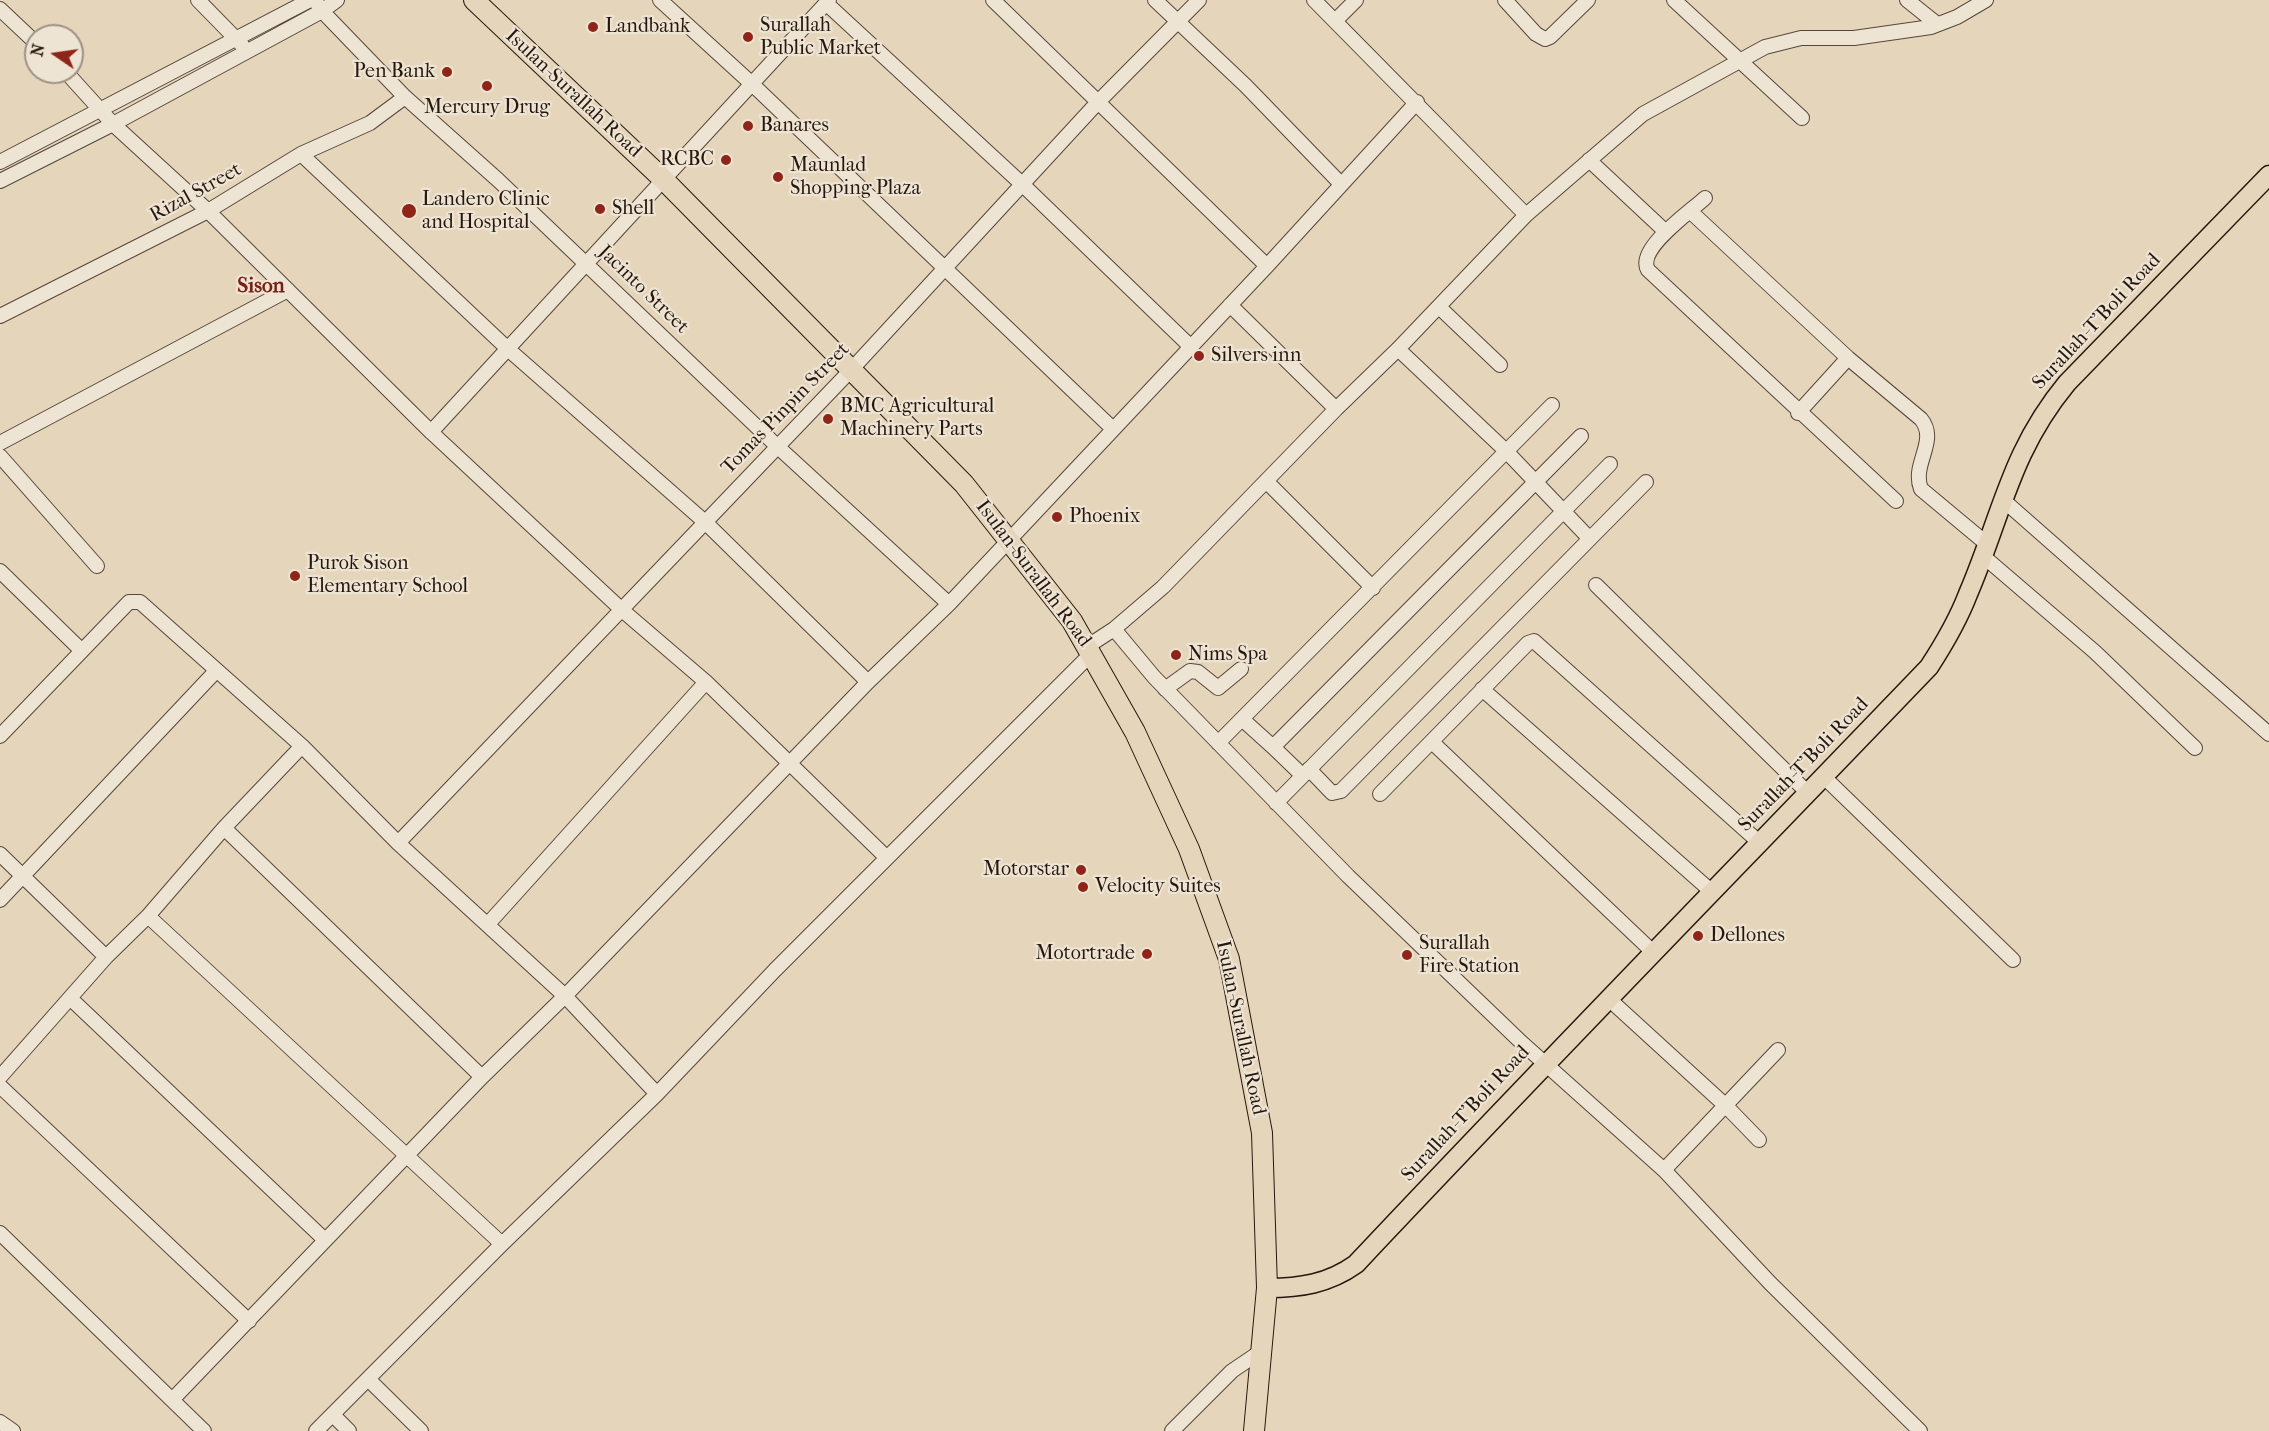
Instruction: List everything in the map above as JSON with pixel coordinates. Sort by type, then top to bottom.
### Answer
[{"type":"highway","name":"Isulan-Surallah Road","points":[[474,0],[664,180],[933,451],[1009,539],[1090,650],[1135,732],[1189,849],[1229,959],[1262,1133],[1267,1288],[1254,1431]]},
{"type":"main road","name":"Surallah-T'Boli Road","points":[[1267,1288],[1292,1288],[1324,1282],[1341,1275],[1356,1264],[1545,1062],[1610,1000],[1711,891],[1929,667],[1954,625],[2023,447],[2042,412],[2269,175]]},
{"type":"street","points":[[198,0],[238,39],[247,52]]},
{"type":"street","points":[[0,162],[238,39],[316,4],[337,0]]},
{"type":"street","points":[[660,0],[752,84],[1112,428]]},
{"type":"street","points":[[993,0],[1267,266]]},
{"type":"street","points":[[1155,0],[1246,86],[1341,184]]},
{"type":"street","name":"Tomas Pinpin Street","points":[[398,843],[851,370],[1099,101],[1199,0]]},
{"type":"street","points":[[1314,0],[1526,215]]},
{"type":"street","points":[[1335,21],[1356,0]]},
{"type":"street","points":[[1505,0],[1536,34],[1545,39],[1550,37],[1588,0]]},
{"type":"street","points":[[1674,0],[1802,118]]},
{"type":"street","points":[[1907,0],[1937,24]]},
{"type":"street","points":[[316,1431],[502,1244],[657,1094],[775,970],[1090,650],[1163,587],[1439,307],[1526,215],[1589,160],[1643,114],[1765,47],[1801,38],[1894,34],[1957,17],[1986,0]]},
{"type":"street","points":[[431,432],[828,2],[1190,346]]},
{"type":"street","points":[[0,181],[247,52],[316,4]]},
{"type":"street","name":"Jacinto Street","points":[[316,4],[405,97],[586,263],[778,447],[949,604]]},
{"type":"street","points":[[0,9],[24,32]]},
{"type":"street","points":[[77,84],[113,124],[207,211],[431,432],[622,610],[706,682],[887,858]]},
{"type":"street","name":"Rizal Street","points":[[0,316],[207,211],[302,154],[370,123],[405,97]]},
{"type":"street","points":[[173,1399],[482,1077],[565,996],[868,682],[949,604],[1112,428],[1267,266],[1417,102]]},
{"type":"street","points":[[302,154],[509,350],[705,522],[868,682]]},
{"type":"street","points":[[1589,160],[1666,232]]},
{"type":"street","points":[[1705,198],[1666,232],[1647,254],[1644,262],[1647,270],[1798,413],[1896,501]]},
{"type":"street","points":[[1691,212],[1848,358],[1925,424],[1929,435],[1919,471],[1921,489],[2195,748]]},
{"type":"street","points":[[0,442],[288,290]]},
{"type":"street","points":[[1230,305],[1336,409]]},
{"type":"street","points":[[1439,307],[1500,365]]},
{"type":"street","points":[[1398,349],[1506,451],[1589,538]]},
{"type":"street","points":[[1798,413],[1848,358]]},
{"type":"street","points":[[1218,743],[1552,405]]},
{"type":"street","points":[[1273,747],[1581,436]]},
{"type":"street","points":[[0,456],[97,566]]},
{"type":"street","points":[[1276,802],[1563,509],[1610,464]]},
{"type":"street","points":[[1266,481],[1373,588]]},
{"type":"street","points":[[1242,719],[1273,747],[1332,793],[1341,791],[1646,482]]},
{"type":"street","points":[[2002,498],[2269,734]]},
{"type":"street","points":[[0,571],[81,650]]},
{"type":"street","points":[[1596,585],[1808,793]]},
{"type":"street","points":[[2,730],[129,602],[136,601],[151,610],[216,671],[302,746],[398,843],[565,996],[657,1094]]},
{"type":"street","points":[[1114,629],[1165,688],[1365,892],[1545,1062],[1664,1170],[1770,1283],[1920,1431]]},
{"type":"street","points":[[1380,794],[1528,643],[1536,642],[1760,843]]},
{"type":"street","points":[[1165,688],[1190,670],[1198,672],[1218,688],[1241,669]]},
{"type":"street","points":[[0,900],[216,671]]},
{"type":"street","points":[[488,924],[706,682]]},
{"type":"street","points":[[1482,689],[1711,891]]},
{"type":"street","points":[[1432,742],[1654,953]]},
{"type":"street","points":[[0,1077],[106,957],[148,916],[224,828],[302,746]]},
{"type":"street","points":[[1824,777],[2013,960]]},
{"type":"street","points":[[224,828],[482,1077]]},
{"type":"street","points":[[0,854],[106,957]]},
{"type":"street","points":[[148,916],[502,1244]]},
{"type":"street","points":[[70,998],[325,1240]]},
{"type":"street","points":[[1610,1000],[1726,1106],[1759,1140]]},
{"type":"street","points":[[1664,1170],[1778,1050]]},
{"type":"street","points":[[0,1086],[249,1322]]},
{"type":"street","points":[[0,1233],[204,1431]]},
{"type":"street","points":[[1172,1431],[1232,1371],[1263,1350]]},
{"type":"street","points":[[368,1379],[421,1431]]},
{"type":"street","points":[[333,1415],[349,1431]]},
{"type":"street","points":[[0,1422],[13,1431]]},
{"type":"place","name":"Landbank","points":[[593,27]]},
{"type":"place","name":"Surallah Public Market","points":[[748,37]]},
{"type":"place","name":"Pen Bank","points":[[447,72]]},
{"type":"place","name":"Mercury Drug","points":[[487,86]]},
{"type":"place","name":"Banares","points":[[748,126]]},
{"type":"place","name":"RCBC","points":[[726,160]]},
{"type":"place","name":"Maunlad Shopping Plaza","points":[[778,177]]},
{"type":"place","name":"Shell","points":[[600,209]]},
{"type":"place","name":"Landero Clinic and Hospital","points":[[409,211]]},
{"type":"place","name":"Silvers inn","points":[[1199,356]]},
{"type":"place","name":"BMC Agricultural Machinery Parts","points":[[828,419]]},
{"type":"place","name":"Phoenix","points":[[1057,517]]},
{"type":"place","name":"Purok Sison Elementary School","points":[[295,576]]},
{"type":"place","name":"Nims Spa","points":[[1176,655]]},
{"type":"place","name":"Motorstar","points":[[1081,870]]},
{"type":"place","name":"Velocity Suites","points":[[1083,887]]},
{"type":"place","name":"Dellones","points":[[1698,936]]},
{"type":"place","name":"Motortrade","points":[[1147,954]]},
{"type":"place","name":"Surallah Fire Station","points":[[1407,955]]},
{"type":"district","name":"Sison","points":[[261,287]]}]
